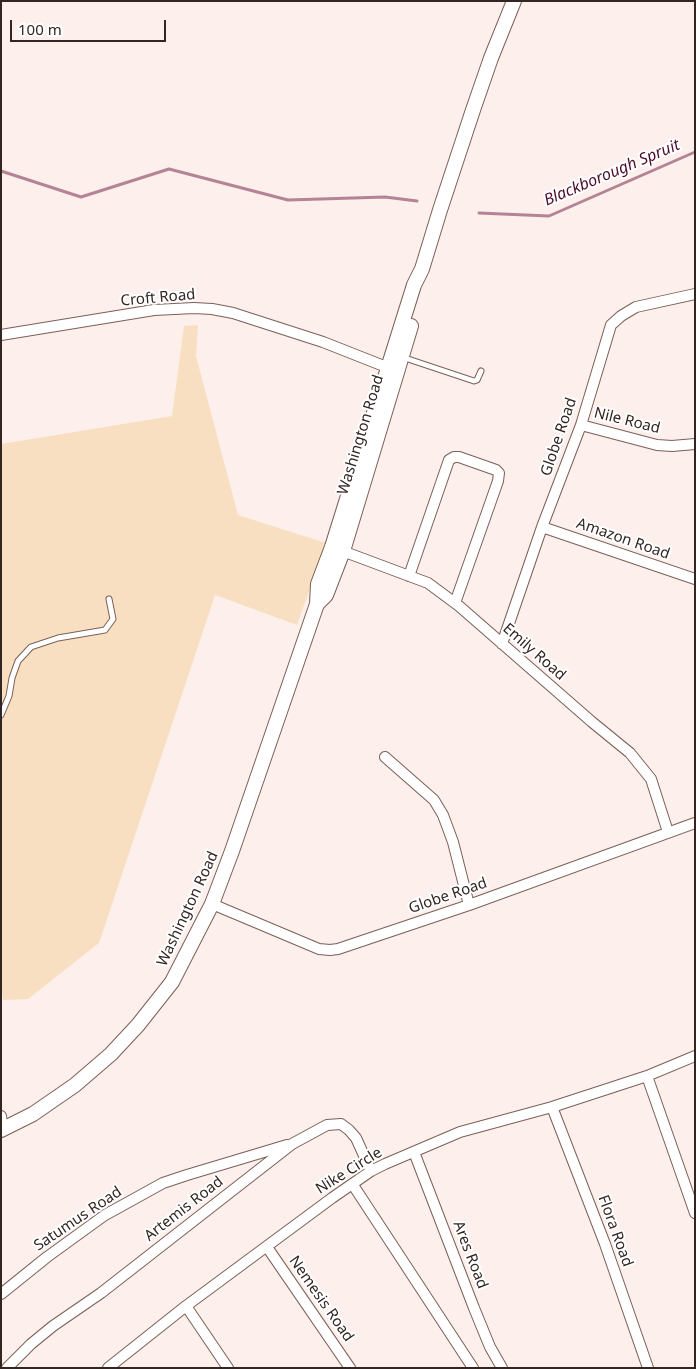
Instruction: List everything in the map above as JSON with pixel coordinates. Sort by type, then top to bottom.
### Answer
[{"type":"main road","name":"Washington Road","points":[[2,1125],[33,1114],[75,1085],[133,1032],[172,982],[212,904],[232,851],[316,604],[318,584],[337,549],[393,369],[414,285],[422,269],[491,58],[514,1]]},
{"type":"main road","name":"Washington Road","points":[[393,369],[402,356],[422,285],[422,269]]},
{"type":"street","name":"Globe Road","points":[[502,644],[542,527],[581,425],[611,325],[636,307],[695,294]]},
{"type":"street","name":"Croft Road","points":[[1,335],[154,310],[194,308],[233,313],[314,339],[393,369]]},
{"type":"street","name":"Nile Road","points":[[581,425],[657,445],[695,444]]},
{"type":"street","points":[[409,576],[449,460],[454,456],[459,456],[496,470],[499,473],[498,481],[455,603]]},
{"type":"street","name":"Amazon Road","points":[[542,527],[695,579]]},
{"type":"street","name":"Emily Road","points":[[337,549],[428,583],[455,603],[643,766],[656,792],[668,832]]},
{"type":"street","points":[[385,757],[434,800],[443,815],[453,842],[468,905]]},
{"type":"street","name":"Globe Road","points":[[212,904],[319,948],[330,950],[468,905],[695,823]]},
{"type":"street","name":"Nike Circle","points":[[112,1366],[186,1306],[371,1171],[460,1132],[552,1107],[647,1076],[695,1056]]},
{"type":"street","points":[[647,1076],[695,1213]]},
{"type":"street","name":"Flora Road","points":[[552,1107],[605,1244],[648,1368]]},
{"type":"street","name":"Artemis Road","points":[[7,1368],[31,1344],[53,1326],[109,1287],[292,1144],[327,1125],[341,1124],[349,1130],[356,1138],[371,1171]]},
{"type":"street","name":"Satumus Road","points":[[1,1294],[105,1215],[163,1183],[292,1144]]},
{"type":"street","name":"Ares Road","points":[[414,1152],[477,1316],[502,1368]]},
{"type":"street","points":[[353,1185],[473,1368]]},
{"type":"street","name":"Nemesis Road","points":[[267,1247],[350,1368]]},
{"type":"street","points":[[186,1306],[228,1368]]},
{"type":"lane","points":[[402,356],[474,381],[477,380],[481,371]]},
{"type":"lane","points":[[1,715],[9,696],[12,678],[18,661],[31,647],[58,638],[105,630],[113,619],[109,600]]},
{"type":"shaded area","points":[[198,325],[196,356],[238,515],[326,543],[297,625],[215,595],[99,943],[28,999],[3,1000],[1,980],[1,444],[172,416],[184,326]]},
{"type":"waterway","name":"Blackborough Spruit","points":[[479,213],[549,216],[695,152]]},
{"type":"waterway","name":"Blackborough Spruit","points":[[1,171],[81,197],[169,169],[288,200],[385,197],[417,201]]}]
